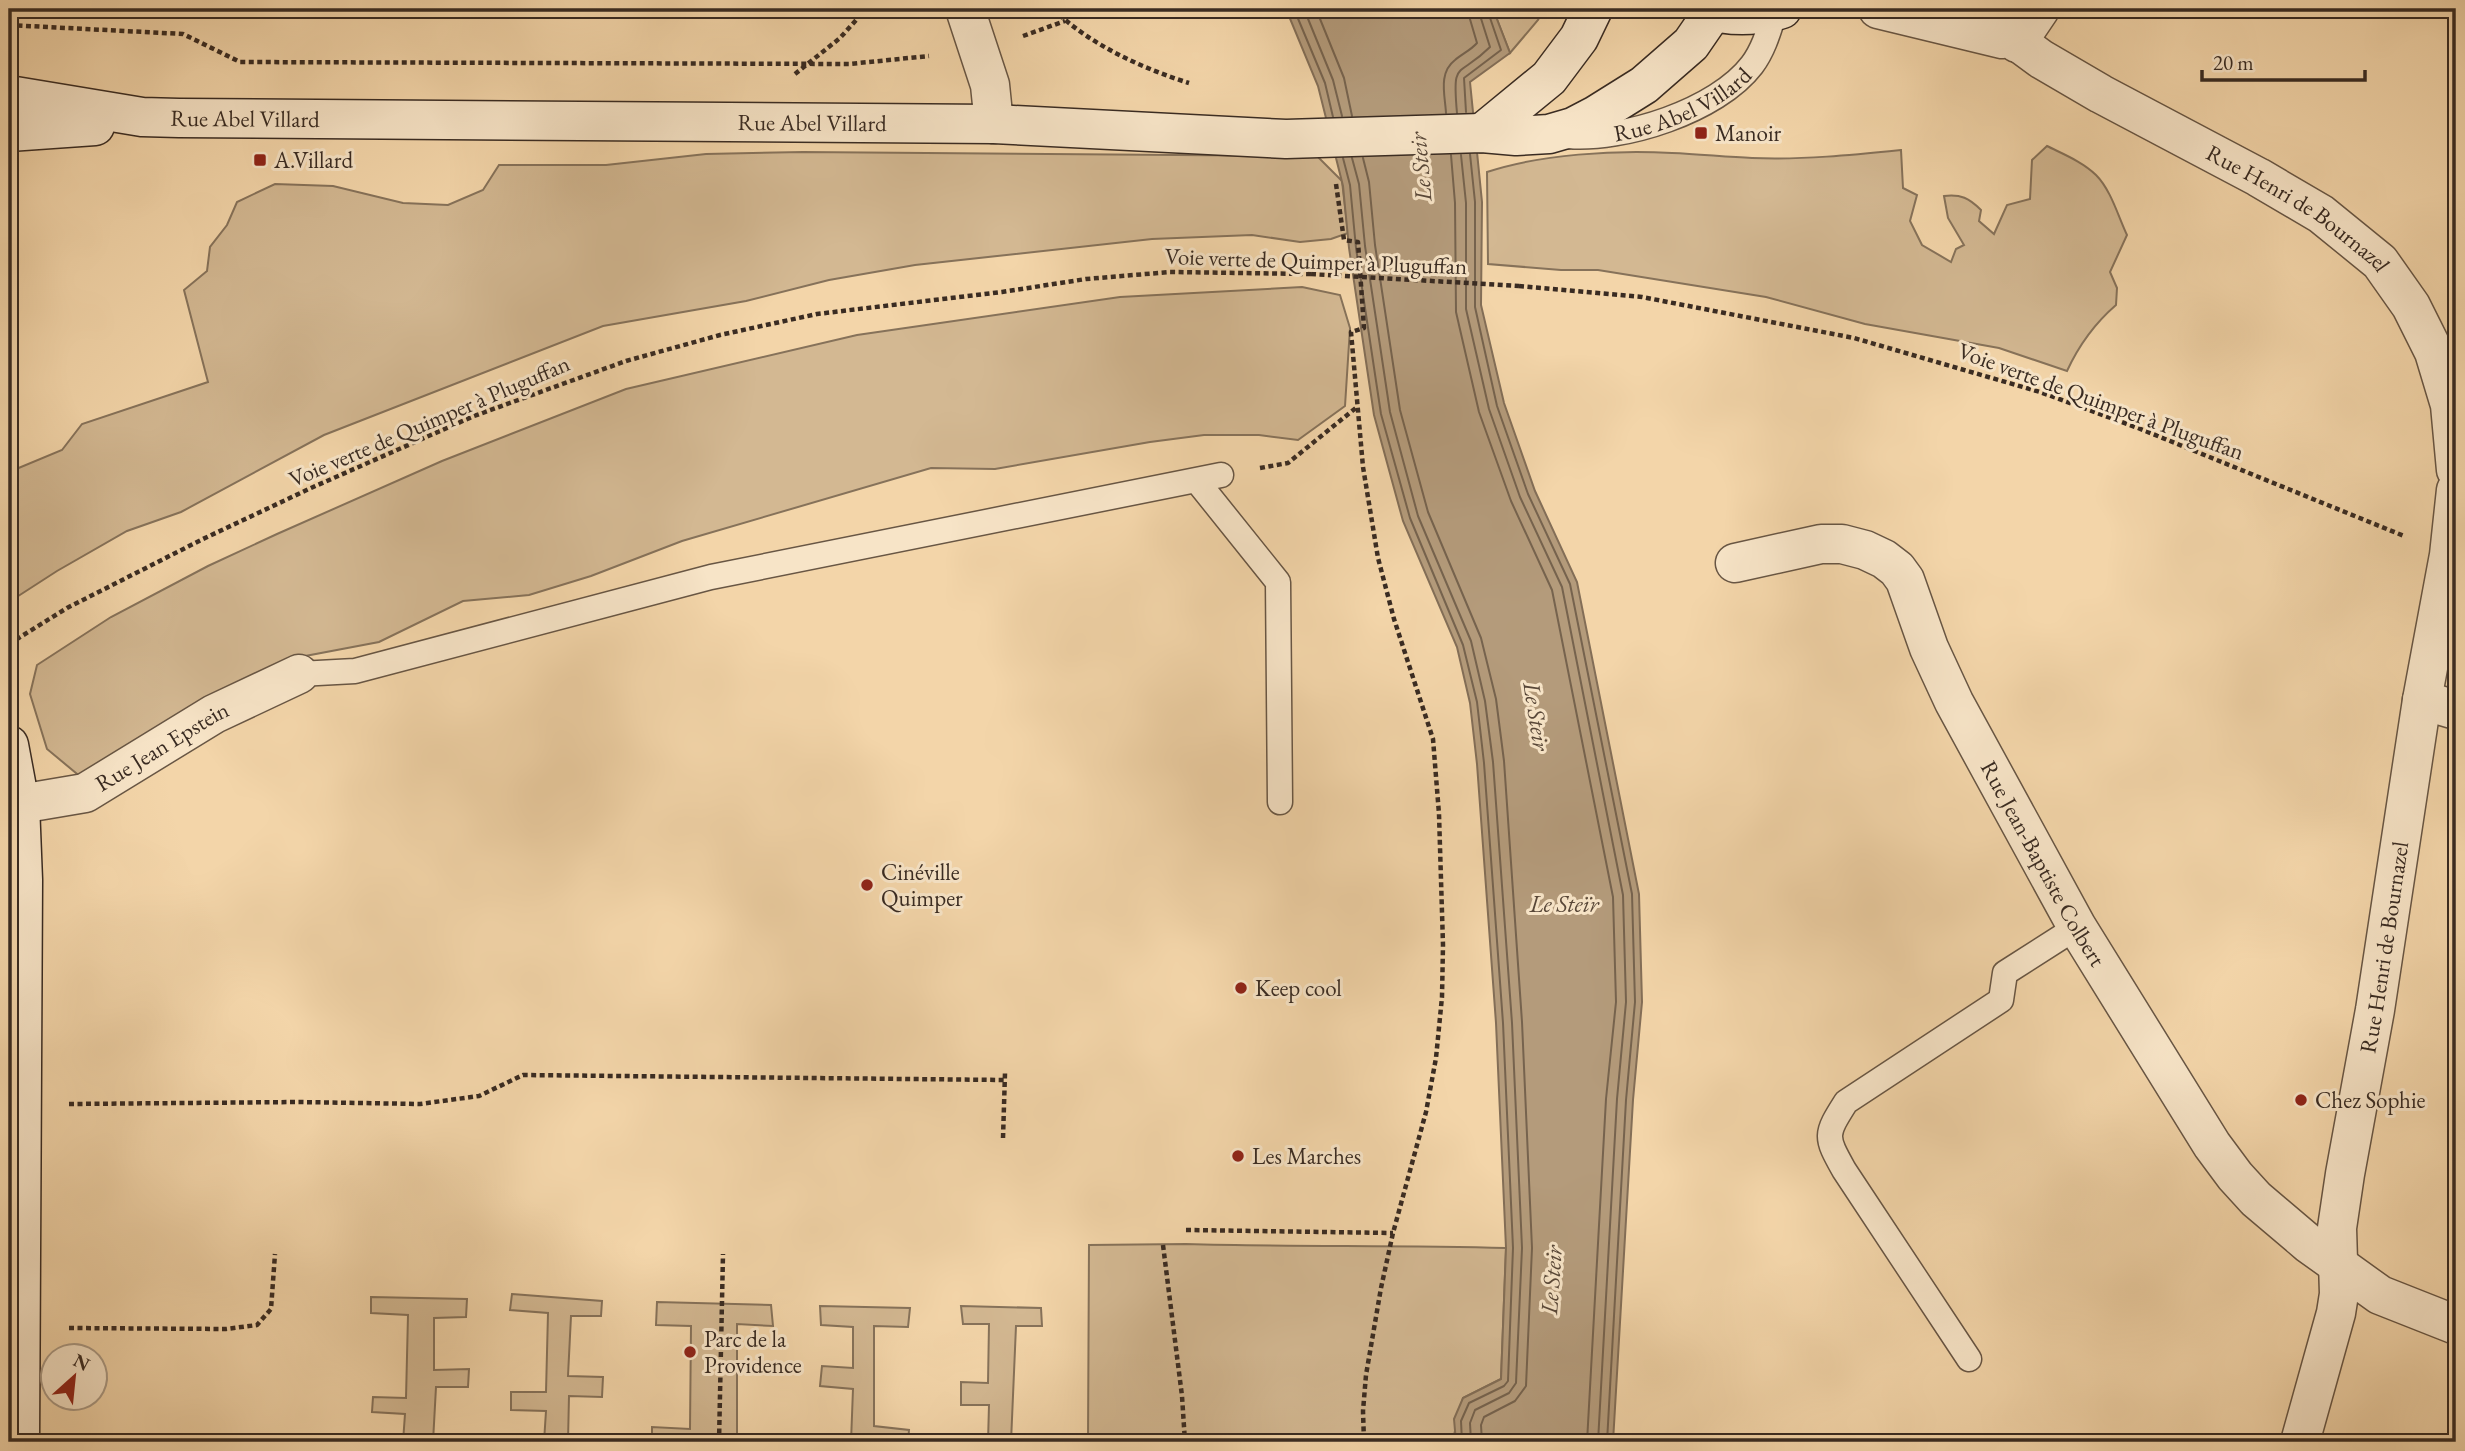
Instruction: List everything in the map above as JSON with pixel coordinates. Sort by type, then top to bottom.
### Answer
[{"type":"street","points":[[965,9],[990,85],[994,124]]},
{"type":"street","points":[[1482,133],[1521,104],[1549,78],[1579,38],[1593,9]]},
{"type":"street","name":"Rue Henri de Bournazel","points":[[1878,9],[2017,43]]},
{"type":"street","name":"Rue Henri de Bournazel","points":[[1973,9],[2017,43],[2101,94],[2300,201],[2341,228],[2380,262],[2411,306],[2434,352],[2450,405],[2456,470]]},
{"type":"street","points":[[2017,43],[2040,9]]},
{"type":"street","points":[[1708,11],[1734,16],[1779,10]]},
{"type":"street","name":"Rue Abel Villard","points":[[9,94],[142,117],[994,124],[1273,138],[1332,155],[1482,133],[1516,136],[1549,134],[1573,127],[1596,116],[1644,85],[1691,44],[1708,11]]},
{"type":"street","name":"Rue Abel Villard","points":[[9,132],[88,127],[142,117]]},
{"type":"street","name":"Rue Henri de Bournazel","points":[[2300,1442],[2336,1313],[2339,1294],[2337,1228],[2345,1174],[2375,1010],[2439,705],[2456,490]]},
{"type":"street","name":"Rue Jean-Baptiste Colbert","points":[[1735,563],[1821,544],[1842,544],[1865,550],[1897,569],[1905,580],[1929,648],[1954,702],[2077,927],[2212,1145],[2235,1176],[2274,1216],[2337,1264],[2380,1295],[2456,1325]]},
{"type":"street","name":"Rue Jean Epstein","points":[[20,804],[85,793],[214,714],[299,674]]},
{"type":"street","points":[[9,745],[20,804],[24,949],[20,1442]]},
{"type":"lane","name":"Rue Abel Villard","points":[[1549,134],[1578,137],[1614,133],[1671,117],[1705,102],[1735,82],[1754,63],[1779,10]]},
{"type":"lane","points":[[299,674],[355,671],[711,578],[1221,475]]},
{"type":"lane","points":[[1197,481],[1278,582],[1280,802]]},
{"type":"lane","points":[[1969,1359],[1844,1170],[1829,1143],[1831,1126],[1846,1102],[2001,1000],[2005,973],[2077,927]]},
{"type":"path","points":[[778,123],[783,88],[807,62],[840,38],[866,9]]},
{"type":"path","points":[[1053,9],[1065,21],[1119,54],[1162,75],[1193,84]]},
{"type":"path","points":[[9,25],[183,33],[240,62],[870,63],[978,49]]},
{"type":"path","points":[[1332,155],[1344,240],[1358,242],[1364,328],[1351,332],[1363,467],[1378,558],[1394,620],[1433,739],[1439,814],[1443,997],[1436,1058],[1423,1124],[1392,1233],[1381,1288],[1366,1376],[1364,1442]]},
{"type":"path","name":"Voie verte de Quimper à Pluguffan","points":[[9,644],[67,608],[311,488],[474,416],[626,361],[720,335],[817,314],[1086,279],[1170,272],[1311,274],[1642,296],[1867,341],[2040,392],[2252,473],[2401,535]]},
{"type":"path","points":[[1221,475],[1287,463],[1358,406]]},
{"type":"path","points":[[1003,1138],[1005,1073]]},
{"type":"path","points":[[23,1103],[421,1104],[479,1096],[523,1075],[1004,1080]]},
{"type":"path","points":[[1186,1230],[1392,1233]]},
{"type":"path","points":[[1163,1245],[1181,1384],[1185,1442]]},
{"type":"path","points":[[20,1327],[226,1329],[257,1325],[271,1309],[275,1254]]},
{"type":"path","points":[[719,1442],[723,1254]]},
{"type":"shaded area","points":[[1493,9],[1544,9],[1510,53]]},
{"type":"shaded area","points":[[2047,146],[2079,162],[2096,175],[2110,196],[2127,235],[2110,272],[2117,288],[2116,305],[2088,335],[2067,371],[1999,348],[1865,324],[1766,297],[1598,270],[1488,264],[1487,172],[1508,166],[1554,157],[1602,153],[1650,152],[1789,158],[1901,150],[1903,188],[1917,195],[1910,221],[1922,245],[1951,262],[1956,249],[1964,245],[1948,218],[1944,196],[1960,196],[1973,202],[1981,210],[1979,221],[1994,234],[2007,205],[2030,199],[2032,160]]},
{"type":"shaded area","points":[[803,152],[1317,156],[1342,181],[1348,233],[1331,239],[1300,242],[1252,235],[1152,239],[915,265],[829,280],[746,301],[603,326],[324,435],[181,512],[127,531],[9,602],[9,472],[62,450],[82,424],[208,382],[184,290],[207,271],[210,247],[227,225],[237,202],[275,184],[333,186],[403,203],[448,205],[483,190],[499,165],[606,165],[706,154]]},
{"type":"shaded area","points":[[1302,287],[1340,295],[1350,328],[1345,406],[1298,440],[1259,435],[1204,435],[995,469],[931,468],[682,541],[591,576],[529,595],[463,601],[379,642],[300,657],[82,778],[47,749],[30,694],[37,665],[111,617],[208,566],[277,534],[442,461],[626,389],[857,335],[1120,297]]},
{"type":"shaded area","points":[[1089,1245],[1506,1248],[1501,1379],[1463,1398],[1454,1435],[1456,1442],[1088,1442]]},
{"type":"shaded area","points":[[512,1294],[602,1301],[601,1316],[571,1316],[568,1376],[603,1377],[602,1397],[569,1396],[568,1442],[544,1442],[546,1411],[511,1410],[511,1392],[546,1392],[548,1313],[510,1310]]},
{"type":"shaded area","points":[[371,1297],[467,1299],[466,1317],[434,1318],[434,1370],[469,1369],[468,1387],[436,1387],[433,1442],[403,1442],[405,1414],[372,1412],[373,1397],[406,1398],[408,1315],[371,1313]]},
{"type":"shaded area","points":[[657,1302],[771,1305],[773,1326],[737,1324],[737,1442],[652,1442],[652,1427],[690,1429],[691,1326],[656,1325]]},
{"type":"shaded area","points":[[820,1306],[910,1308],[908,1327],[874,1326],[874,1426],[909,1430],[908,1442],[851,1442],[853,1389],[820,1386],[822,1366],[853,1368],[853,1327],[821,1325]]},
{"type":"shaded area","points":[[961,1306],[1041,1308],[1042,1326],[1016,1326],[1011,1442],[988,1442],[989,1405],[961,1405],[961,1382],[988,1383],[989,1324],[963,1324]]},
{"type":"water","name":"Le Steïr","points":[[1286,9],[1493,9],[1510,53],[1470,82],[1482,202],[1481,305],[1504,403],[1535,491],[1577,582],[1639,894],[1642,1002],[1633,1100],[1613,1442],[1456,1442],[1454,1419],[1463,1398],[1501,1379],[1506,1248],[1496,1023],[1470,703],[1457,647],[1403,521],[1374,415],[1349,248],[1343,186],[1318,86]]},
{"type":"place","name":"Manoir","points":[[1701,133]]},
{"type":"place","name":"A.Villard","points":[[260,160]]},
{"type":"place","name":"Cinéville Quimper","points":[[867,885]]},
{"type":"place","name":"Keep cool","points":[[1241,988]]},
{"type":"place","name":"Chez Sophie","points":[[2301,1100]]},
{"type":"place","name":"Les Marches","points":[[1238,1156]]},
{"type":"place","name":"Parc de la Providence","points":[[690,1352]]},
{"type":"water label","name":"Le Steir","points":[[1420,167]]},
{"type":"water label","name":"Le Steir","points":[[1537,716]]},
{"type":"water label","name":"Le Steir","points":[[1551,1280]]}]
